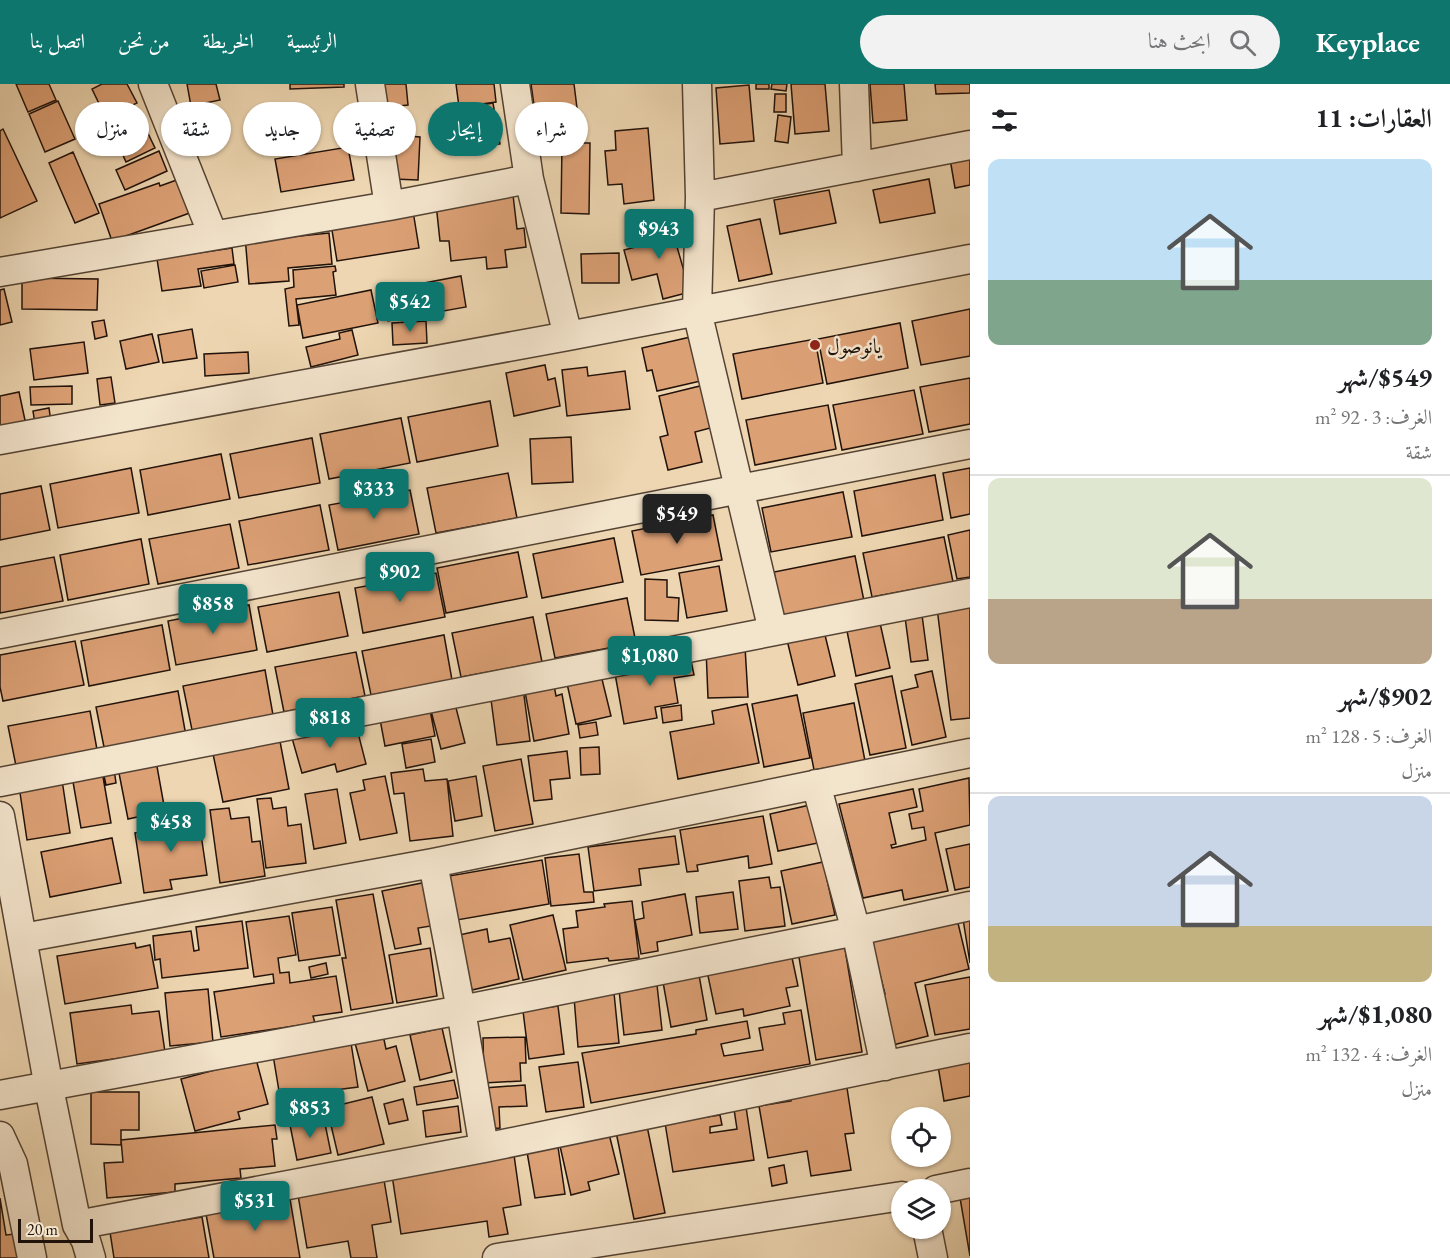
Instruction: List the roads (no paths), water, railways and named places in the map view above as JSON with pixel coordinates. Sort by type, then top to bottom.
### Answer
[{"type":"street","points":[[153,84],[213,235]]},
{"type":"street","points":[[370,84],[389,206]]},
{"type":"street","points":[[515,84],[529,179],[568,336]]},
{"type":"street","points":[[697,84],[700,197],[697,311],[773,631]]},
{"type":"street","points":[[854,84],[857,167]]},
{"type":"street","points":[[700,197],[970,145]]},
{"type":"street","points":[[0,272],[389,206],[529,179]]},
{"type":"street","points":[[0,440],[568,336],[970,259]]},
{"type":"street","points":[[0,634],[970,444]]},
{"type":"street","points":[[0,782],[970,593]]},
{"type":"street","points":[[23,939],[433,864],[970,753]]},
{"type":"street","points":[[816,784],[856,931],[885,1066]]},
{"type":"street","points":[[0,816],[49,1088],[77,1225],[74,1258]]},
{"type":"street","points":[[433,864],[484,1148]]},
{"type":"street","points":[[0,1095],[49,1088],[461,1010],[970,906]]},
{"type":"street","points":[[77,1225],[484,1148],[970,1048]]},
{"type":"street","points":[[0,1136],[13,1164],[32,1258]]},
{"type":"street","points":[[951,1187],[970,1183]]},
{"type":"street","points":[[510,1257],[891,1198]]},
{"type":"street","points":[[77,1225],[86,1241],[91,1258]]},
{"type":"street","points":[[929,1239],[933,1258]]},
{"type":"place","name":"يانوصول","points":[[815,345]]}]
